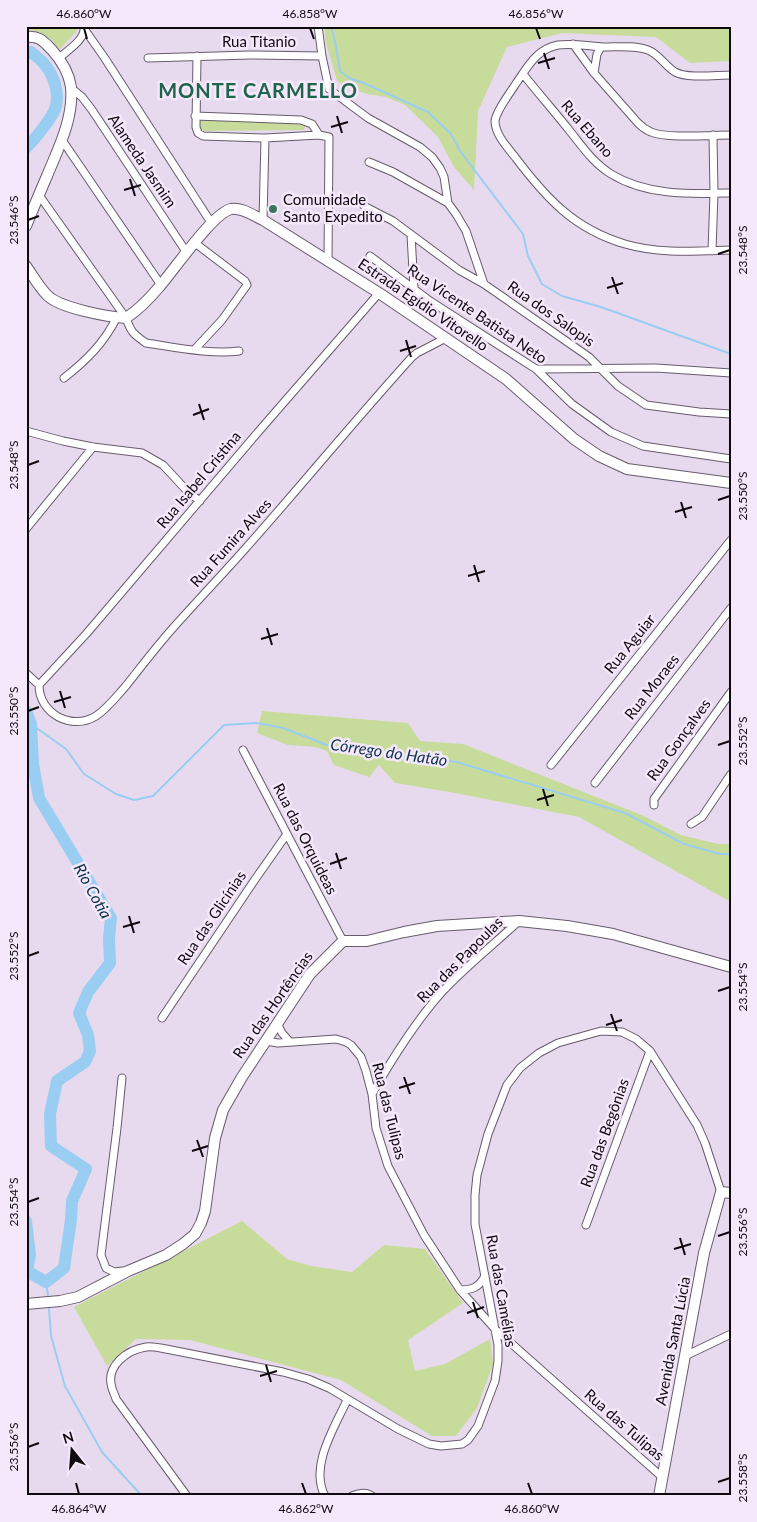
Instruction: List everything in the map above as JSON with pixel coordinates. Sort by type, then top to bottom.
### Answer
[{"type":"street","points":[[318,26],[329,89],[368,118],[420,147],[432,157],[444,177],[448,203]]},
{"type":"street","points":[[59,58],[82,36],[84,28]]},
{"type":"street","points":[[84,28],[212,224]]},
{"type":"street","points":[[26,37],[37,36],[59,58],[71,88],[68,122],[26,226]]},
{"type":"street","points":[[573,44],[594,73],[638,123],[651,132],[670,136],[731,135]]},
{"type":"street","points":[[731,75],[686,75],[676,73],[653,52],[647,50],[573,44],[558,46],[542,51],[531,61],[497,115],[496,123],[506,146],[538,187],[561,210],[597,234],[618,242],[645,248],[731,250]]},
{"type":"street","points":[[594,73],[600,46]]},
{"type":"street","name":"Rua Titanio","points":[[148,58],[250,55],[322,56]]},
{"type":"street","points":[[197,56],[196,130],[203,136],[265,138],[319,135],[328,137],[328,260]]},
{"type":"street","name":"Rua Ebano","points":[[523,74],[591,158],[611,174],[624,181],[662,192],[685,194],[731,193]]},
{"type":"street","name":"Alameda Jasmim","points":[[71,88],[82,97],[92,110],[187,252]]},
{"type":"street","points":[[195,116],[301,120],[312,124],[319,135]]},
{"type":"street","points":[[712,251],[713,135]]},
{"type":"street","points":[[264,220],[265,138]]},
{"type":"street","points":[[62,140],[161,286]]},
{"type":"street","points":[[369,162],[393,172],[448,203],[466,231],[484,284]]},
{"type":"street","points":[[39,195],[131,331],[146,343],[231,352],[240,350]]},
{"type":"street","name":"Rua dos Salopis","points":[[364,206],[393,221],[460,270],[484,284],[589,357],[618,386],[646,405],[731,414]]},
{"type":"street","name":"Estrada Egídio Vitorello","points":[[122,317],[145,303],[222,213],[232,209],[244,211],[264,220],[328,260],[506,379],[574,439],[599,456],[627,469],[731,483]]},
{"type":"street","points":[[411,235],[414,288]]},
{"type":"street","points":[[195,243],[245,281],[247,286],[222,320],[195,349]]},
{"type":"street","name":"Rua Vicente Batista Neto","points":[[370,256],[430,301],[536,369],[572,404],[611,432],[643,446],[731,459]]},
{"type":"street","points":[[26,266],[48,296],[54,301],[64,305],[122,317]]},
{"type":"street","name":"Rua Isabel Cristina","points":[[39,685],[87,633],[379,293]]},
{"type":"street","points":[[64,378],[87,360],[122,317]]},
{"type":"street","name":"Rua Fumira Alves","points":[[39,685],[40,696],[43,702],[55,716],[69,722],[85,722],[97,716],[114,699],[173,628],[409,361],[417,353],[446,338]]},
{"type":"street","points":[[536,369],[656,368],[731,373]]},
{"type":"street","points":[[27,432],[93,447],[142,453],[163,465],[189,493],[200,501]]},
{"type":"street","points":[[26,529],[93,447]]},
{"type":"street","name":"Rua Aguiar","points":[[551,765],[731,540]]},
{"type":"street","name":"Rua Moraes","points":[[595,783],[731,608]]},
{"type":"street","points":[[26,673],[39,685]]},
{"type":"street","name":"Rua Gonçalves","points":[[654,805],[654,799],[731,692]]},
{"type":"street","name":"Rua das Orquideas","points":[[243,750],[343,941]]},
{"type":"street","points":[[691,824],[702,817],[731,774]]},
{"type":"street","name":"Rua das Glicínias","points":[[162,1018],[256,878],[288,834]]},
{"type":"street","points":[[343,941],[367,941],[437,926],[518,921],[568,926],[613,934],[731,967]]},
{"type":"street","name":"Rua das Papoulas","points":[[372,1094],[392,1060],[443,991],[518,921]]},
{"type":"street","name":"Rua das Hortências","points":[[26,1304],[60,1301],[78,1297],[128,1271],[166,1255],[195,1234],[205,1211],[215,1138],[223,1110],[242,1077],[310,974],[343,941]]},
{"type":"street","points":[[277,1023],[282,1033],[290,1042]]},
{"type":"street","name":"Rua das Camélias","points":[[187,1496],[116,1399],[111,1386],[111,1373],[120,1359],[132,1351],[148,1347],[166,1349],[283,1372],[308,1379],[329,1388],[398,1429],[429,1444],[441,1446],[462,1444],[468,1440],[478,1426],[495,1381],[498,1362],[498,1345],[475,1224],[477,1175],[488,1134],[507,1085],[520,1068],[539,1053],[558,1043],[601,1030],[622,1032],[636,1039],[650,1051],[697,1126],[726,1193]]},
{"type":"street","name":"Rua das Tulipas","points":[[266,1041],[278,1043],[336,1039],[351,1045],[361,1057],[372,1094],[376,1128],[388,1166],[424,1235],[460,1290],[495,1329],[662,1477]]},
{"type":"street","name":"Rua das Begônias","points":[[586,1225],[650,1051]]},
{"type":"street","points":[[122,1078],[101,1256],[106,1268],[114,1272],[128,1271]]},
{"type":"street","name":"Avenida Santa Lúcia","points":[[659,1496],[704,1253],[726,1193]]},
{"type":"street","points":[[460,1290],[476,1288],[485,1276]]},
{"type":"street","points":[[685,1356],[731,1334]]},
{"type":"street","points":[[325,1496],[321,1487],[320,1465],[324,1450],[347,1400]]},
{"type":"street","points":[[352,1496],[362,1493],[372,1496]]},
{"type":"green space","points":[[26,26],[78,26],[76,32],[60,49],[41,33],[26,30]]},
{"type":"green space","points":[[324,26],[731,26],[731,61],[690,63],[656,37],[562,33],[507,47],[478,111],[474,190],[454,167],[438,137],[405,105],[386,97],[367,94],[347,87],[337,81],[326,43]]},
{"type":"green space","points":[[199,119],[306,123],[304,130],[200,131]]},
{"type":"green space","points":[[262,711],[408,723],[420,741],[463,744],[644,816],[681,835],[718,844],[731,844],[731,902],[579,817],[395,783],[379,765],[369,777],[334,765],[327,751],[315,747],[288,745],[257,733]]},
{"type":"green space","points":[[242,1221],[287,1259],[311,1266],[352,1272],[384,1245],[425,1249],[463,1303],[408,1340],[415,1371],[445,1364],[490,1339],[493,1364],[477,1408],[456,1436],[432,1436],[341,1380],[190,1340],[136,1339],[107,1366],[74,1307]]},
{"type":"waterway","points":[[331,26],[340,71],[349,78],[428,112],[451,134],[460,151],[523,234],[528,256],[542,284],[562,296],[601,307],[731,354]]},
{"type":"waterway","name":"Rio Cotia","points":[[26,54],[31,52],[44,63],[53,79],[57,95],[56,106],[52,116],[26,148]]},
{"type":"waterway","name":"Rio Cotia","points":[[26,711],[31,724],[33,764],[39,798],[111,918],[109,938],[110,963],[88,992],[79,1013],[88,1035],[90,1051],[85,1062],[57,1081],[50,1114],[51,1146],[86,1169],[72,1201],[64,1268],[46,1282],[27,1271],[30,1255],[26,1221]]},
{"type":"waterway","name":"Córrego do Hatão","points":[[31,724],[66,749],[84,774],[116,794],[134,800],[153,796],[224,725],[257,723],[283,728],[335,748],[457,762],[625,813],[684,844],[720,854],[731,854]]},
{"type":"waterway","points":[[46,1282],[48,1295]]},
{"type":"waterway","points":[[49,1308],[51,1336],[65,1386],[102,1452],[142,1496]]},
{"type":"place","name":"Comunidade Santo Expedito","points":[[273,209]]},
{"type":"district","name":"MONTE CARMELLO","points":[[258,91]]}]
